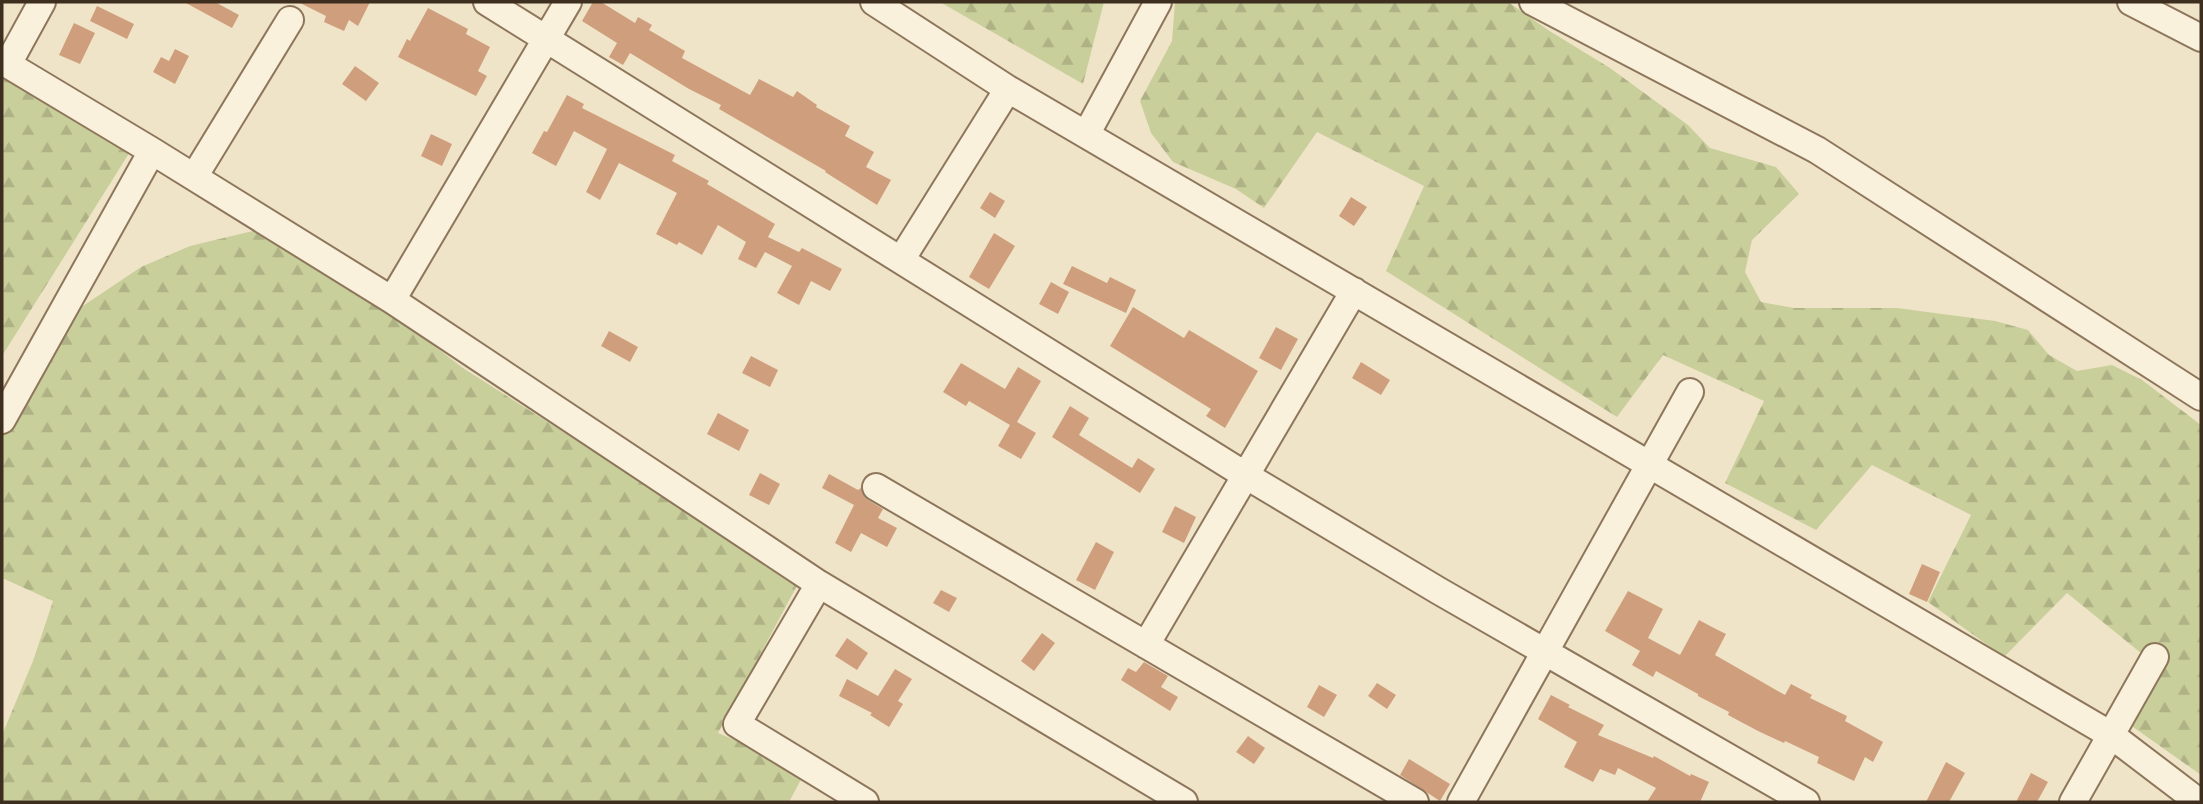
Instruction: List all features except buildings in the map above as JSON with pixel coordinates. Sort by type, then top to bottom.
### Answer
[{"type":"street","points":[[42,2],[5,63],[391,299],[819,584],[1184,802]]},
{"type":"street","points":[[487,2],[1245,475],[1439,591],[1806,802]]},
{"type":"street","points":[[391,299],[568,2]]},
{"type":"street","points":[[874,2],[1008,89],[2111,735],[2199,802]]},
{"type":"street","points":[[1087,133],[1158,2]]},
{"type":"street","points":[[1533,2],[1817,150],[2201,397]]},
{"type":"street","points":[[2132,2],[2201,38]]},
{"type":"street","points":[[194,177],[290,20]]},
{"type":"street","points":[[901,260],[1008,89]]},
{"type":"street","points":[[2,420],[152,151]]},
{"type":"street","points":[[1146,645],[1354,291]]},
{"type":"street","points":[[1461,802],[1690,392]]},
{"type":"street","points":[[876,487],[1415,802]]},
{"type":"street","points":[[819,584],[737,724],[865,802]]},
{"type":"street","points":[[2073,802],[2155,657]]},
{"type":"green space","points":[[940,2],[1104,2],[1083,84]]},
{"type":"green space","points":[[1175,2],[1508,2],[1610,68],[1688,125],[1710,148],[1776,167],[1799,194],[1752,240],[1745,272],[1761,302],[1794,308],[1897,308],[1995,321],[2028,330],[2049,355],[2077,371],[2112,365],[2142,380],[2201,425],[2201,775],[2126,722],[2152,662],[2067,593],[2004,657],[1928,602],[1971,515],[1872,465],[1816,530],[1725,483],[1764,401],[1663,355],[1617,417],[1386,271],[1424,186],[1317,132],[1264,208],[1236,189],[1173,162],[1151,133],[1140,101],[1172,41]]},
{"type":"green space","points":[[2,74],[133,147],[2,356]]},
{"type":"green space","points":[[261,229],[399,319],[463,368],[799,582],[718,733],[806,770],[789,802],[2,802],[2,735],[33,661],[53,601],[2,578],[2,414],[62,320],[141,267],[190,246]]}]
